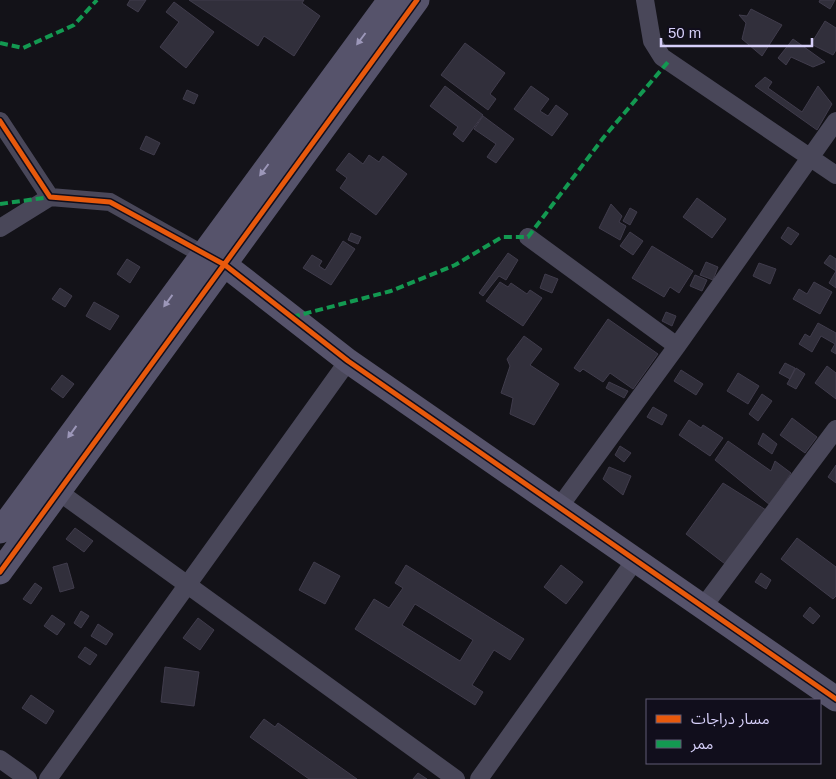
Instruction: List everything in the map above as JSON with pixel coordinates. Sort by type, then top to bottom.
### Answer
[{"type":"street","points":[[0,531],[390,0]]},
{"type":"street","points":[[0,572],[417,0]]},
{"type":"street","points":[[645,0],[652,41],[662,57],[836,175]]},
{"type":"street","points":[[560,506],[677,346],[836,120]]},
{"type":"street","points":[[0,121],[50,197]]},
{"type":"street","points":[[0,228],[50,197],[110,202],[225,265],[348,361],[560,506],[836,699]]},
{"type":"street","points":[[528,237],[677,346]]},
{"type":"street","points":[[48,779],[348,361]]},
{"type":"street","points":[[703,607],[836,429]]},
{"type":"street","points":[[59,492],[456,779]]},
{"type":"street","points":[[479,779],[636,559]]},
{"type":"street","points":[[0,759],[28,779]]},
{"type":"building","points":[[130,0],[146,0],[138,12],[127,5]]},
{"type":"building","points":[[189,0],[304,0],[302,3],[320,16],[294,56],[264,36],[258,46]]},
{"type":"building","points":[[820,0],[835,0],[830,9],[819,2]]},
{"type":"building","points":[[174,2],[214,32],[186,68],[160,47],[179,22],[166,12]]},
{"type":"building","points":[[751,9],[782,25],[762,56],[742,39],[746,23],[739,15],[747,16]]},
{"type":"building","points":[[825,21],[836,28],[836,50],[833,55],[811,44]]},
{"type":"building","points":[[793,39],[825,62],[813,67],[791,57],[786,65],[778,58]]},
{"type":"building","points":[[465,43],[505,73],[490,94],[496,99],[488,110],[441,75]]},
{"type":"building","points":[[765,77],[772,82],[768,88],[802,112],[818,86],[832,104],[817,130],[755,86]]},
{"type":"building","points":[[445,86],[483,115],[463,142],[453,134],[458,127],[430,106]]},
{"type":"building","points":[[531,86],[549,99],[540,111],[548,116],[556,105],[568,114],[552,136],[514,109]]},
{"type":"building","points":[[187,90],[198,95],[194,104],[183,99]]},
{"type":"building","points":[[483,116],[514,139],[496,163],[487,157],[496,144],[474,129]]},
{"type":"building","points":[[146,136],[160,143],[154,155],[140,149]]},
{"type":"building","points":[[349,153],[363,164],[369,155],[379,162],[383,156],[407,174],[376,215],[340,188],[347,178],[336,170]]},
{"type":"building","points":[[697,198],[726,219],[712,238],[683,217]]},
{"type":"building","points":[[611,204],[622,216],[619,222],[626,226],[620,240],[599,228]]},
{"type":"building","points":[[630,208],[637,212],[630,225],[623,221]]},
{"type":"building","points":[[788,227],[799,234],[791,245],[781,238]]},
{"type":"building","points":[[630,232],[643,241],[633,255],[620,246]]},
{"type":"building","points":[[351,233],[361,237],[358,244],[348,240]]},
{"type":"building","points":[[343,241],[355,249],[331,285],[303,268],[312,255],[322,261],[319,266],[325,270]]},
{"type":"building","points":[[652,246],[693,271],[679,293],[670,287],[664,297],[632,278]]},
{"type":"building","points":[[508,253],[518,260],[506,280],[499,276],[483,296],[479,293]]},
{"type":"building","points":[[830,255],[836,259],[836,271],[824,263]]},
{"type":"building","points":[[127,259],[140,267],[130,283],[117,274]]},
{"type":"building","points":[[706,262],[718,267],[713,280],[700,275]]},
{"type":"building","points":[[759,263],[776,269],[770,284],[753,276]]},
{"type":"building","points":[[836,271],[836,288],[829,283]]},
{"type":"building","points":[[545,274],[558,279],[552,293],[540,288]]},
{"type":"building","points":[[695,275],[707,280],[702,291],[690,286]]},
{"type":"building","points":[[500,282],[508,287],[511,283],[527,294],[530,290],[542,298],[523,326],[486,301]]},
{"type":"building","points":[[814,282],[832,292],[820,314],[793,299],[799,289],[807,294]]},
{"type":"building","points":[[60,288],[72,296],[65,307],[52,299]]},
{"type":"building","points":[[94,302],[119,316],[110,330],[86,316]]},
{"type":"building","points":[[666,312],[676,316],[672,326],[662,321]]},
{"type":"building","points":[[608,319],[658,354],[633,389],[610,373],[603,382],[583,369],[580,372],[574,368]]},
{"type":"building","points":[[818,323],[836,333],[836,354],[831,351],[835,344],[821,336],[812,352],[799,344],[805,334],[810,337]]},
{"type":"building","points":[[524,336],[542,349],[530,365],[559,384],[534,425],[510,414],[513,398],[501,393],[510,366],[507,359]]},
{"type":"building","points":[[785,363],[795,368],[790,379],[779,373]]},
{"type":"building","points":[[827,366],[836,373],[836,399],[815,383]]},
{"type":"building","points":[[796,368],[805,374],[796,389],[787,384]]},
{"type":"building","points":[[681,370],[703,384],[696,395],[674,381]]},
{"type":"building","points":[[738,373],[759,386],[748,404],[727,391]]},
{"type":"building","points":[[62,375],[74,384],[63,398],[51,389]]},
{"type":"building","points":[[609,382],[628,391],[624,398],[606,388]]},
{"type":"building","points":[[762,394],[772,401],[758,421],[749,414]]},
{"type":"building","points":[[653,407],[667,415],[662,425],[647,417]]},
{"type":"building","points":[[792,418],[817,437],[805,453],[780,435]]},
{"type":"building","points":[[689,420],[701,428],[703,425],[723,438],[710,456],[679,435]]},
{"type":"building","points":[[763,433],[777,444],[772,454],[758,444]]},
{"type":"building","points":[[728,441],[771,471],[775,461],[791,473],[770,505],[715,460]]},
{"type":"building","points":[[620,446],[631,453],[624,462],[615,455]]},
{"type":"building","points":[[836,465],[836,483],[828,477]]},
{"type":"building","points":[[609,467],[631,476],[623,495],[603,479]]},
{"type":"building","points":[[723,483],[766,510],[729,567],[686,534]]},
{"type":"building","points":[[75,528],[93,541],[84,552],[66,539]]},
{"type":"building","points":[[797,538],[836,567],[836,596],[833,599],[781,559]]},
{"type":"building","points":[[314,562],[340,576],[325,604],[299,590]]},
{"type":"building","points":[[67,563],[74,588],[60,592],[53,567]]},
{"type":"building","points":[[406,565],[524,639],[510,660],[494,650],[472,685],[483,692],[475,705],[355,629],[374,599],[389,608],[403,588],[395,583]],"holes":[[[415,604],[473,640],[460,661],[402,625]]]},
{"type":"building","points":[[561,565],[583,582],[566,604],[544,587]]},
{"type":"building","points":[[761,573],[771,580],[766,589],[755,582]]},
{"type":"building","points":[[35,583],[42,588],[31,604],[23,599]]},
{"type":"building","points":[[810,607],[820,616],[813,624],[803,616]]},
{"type":"building","points":[[81,611],[89,616],[81,628],[74,623]]},
{"type":"building","points":[[52,615],[65,624],[57,635],[44,626]]},
{"type":"building","points":[[198,618],[214,630],[200,650],[183,638]]},
{"type":"building","points":[[98,624],[113,634],[106,645],[91,636]]},
{"type":"building","points":[[85,647],[97,655],[90,665],[78,657]]},
{"type":"building","points":[[165,667],[199,672],[194,706],[161,702]]},
{"type":"building","points":[[31,695],[54,711],[46,724],[22,708]]},
{"type":"building","points":[[264,719],[275,727],[278,723],[357,779],[309,779],[250,737]]},
{"type":"building","points":[[418,773],[427,779],[413,779]]},
{"type":"marked path","points":[[0,43],[23,48],[74,25],[97,0]]},
{"type":"marked path","points":[[292,317],[391,291],[455,265],[502,237],[528,237],[604,137],[668,62]]},
{"type":"marked path","points":[[0,204],[50,197]]},
{"type":"cycle path","points":[[0,572],[417,0]]},
{"type":"cycle path","points":[[0,121],[50,197],[110,202],[225,265],[348,361],[836,699]]}]
